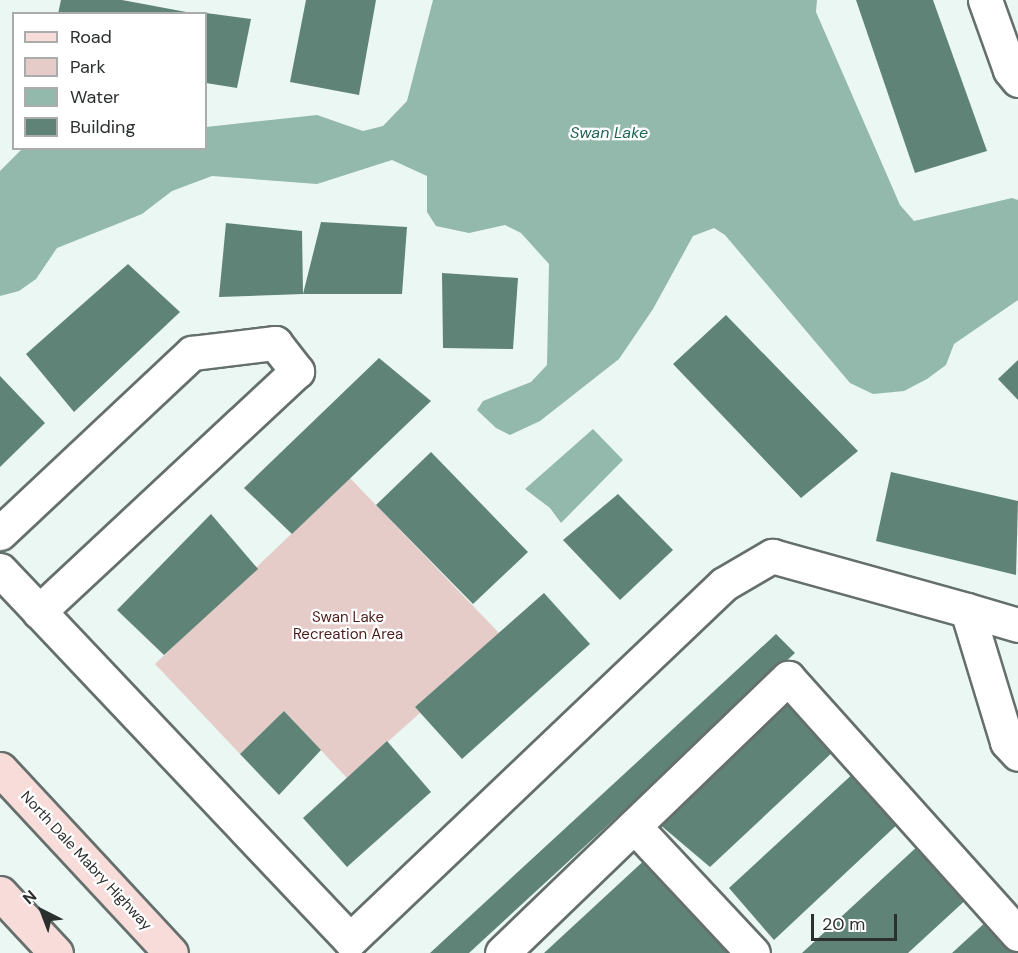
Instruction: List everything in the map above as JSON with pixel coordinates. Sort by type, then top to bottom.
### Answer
[{"type":"main road","name":"North Dale Mabry Highway","points":[[0,769],[171,953]]},
{"type":"main road","points":[[0,892],[56,953]]},
{"type":"lane","points":[[985,0],[1010,70],[1018,80]]},
{"type":"lane","points":[[0,533],[192,353],[276,343],[297,371],[39,612]]},
{"type":"lane","points":[[0,570],[350,940],[724,584],[772,556],[1018,625]]},
{"type":"lane","points":[[967,610],[1007,742],[1018,754]]},
{"type":"lane","points":[[502,953],[788,678],[1018,934]]},
{"type":"lane","points":[[634,826],[753,953]]},
{"type":"green space","name":"Swan Lake Recreation Area","points":[[350,478],[499,633],[415,707],[420,713],[347,778],[284,711],[240,754],[155,664]]},
{"type":"water","name":"Swan Lake","points":[[433,0],[817,0],[816,12],[900,205],[914,221],[1012,198],[1018,200],[1018,300],[954,344],[946,365],[927,379],[904,391],[873,394],[850,383],[725,235],[714,228],[693,236],[653,309],[619,359],[540,421],[510,435],[496,428],[477,410],[483,401],[531,382],[547,365],[549,264],[521,233],[505,225],[469,233],[436,226],[427,212],[427,176],[392,160],[317,184],[212,176],[172,191],[142,214],[57,248],[36,279],[19,291],[0,296],[0,171],[21,150],[207,150],[207,127],[317,115],[363,131],[383,126],[407,101]]},
{"type":"water","points":[[593,429],[623,460],[561,523],[550,508],[525,489]]},
{"type":"building","points":[[61,0],[122,0],[186,12],[58,12]]},
{"type":"building","points":[[306,0],[376,0],[359,95],[290,82]]},
{"type":"building","points":[[856,0],[933,0],[987,151],[915,173]]},
{"type":"building","points":[[207,13],[251,19],[237,88],[207,83]]},
{"type":"building","points":[[321,222],[407,227],[402,294],[303,294]]},
{"type":"building","points":[[226,223],[302,231],[303,294],[219,297]]},
{"type":"building","points":[[128,264],[180,312],[74,412],[26,354]]},
{"type":"building","points":[[442,273],[518,278],[513,349],[443,348]]},
{"type":"building","points":[[726,315],[858,451],[801,498],[673,364]]},
{"type":"building","points":[[379,358],[431,401],[292,534],[244,488]]},
{"type":"building","points":[[1018,360],[1018,400],[998,379]]},
{"type":"building","points":[[0,376],[45,423],[0,467]]},
{"type":"building","points":[[431,452],[528,552],[473,604],[376,505]]},
{"type":"building","points":[[891,472],[1018,501],[1016,575],[876,541]]},
{"type":"building","points":[[618,494],[673,550],[620,600],[563,540]]},
{"type":"building","points":[[211,514],[258,569],[164,655],[117,610]]},
{"type":"building","points":[[544,593],[590,644],[462,759],[415,707]]},
{"type":"building","points":[[776,634],[795,653],[469,953],[430,953]]},
{"type":"building","points":[[789,703],[836,749],[710,867],[658,823]]},
{"type":"building","points":[[284,711],[321,750],[279,795],[240,754]]},
{"type":"building","points":[[387,741],[431,792],[347,867],[303,818]]},
{"type":"building","points":[[857,770],[901,821],[774,940],[729,888]]},
{"type":"building","points":[[920,844],[969,897],[908,953],[802,953]]},
{"type":"building","points":[[649,856],[741,953],[544,953]]},
{"type":"building","points":[[988,920],[1018,953],[952,953]]}]
